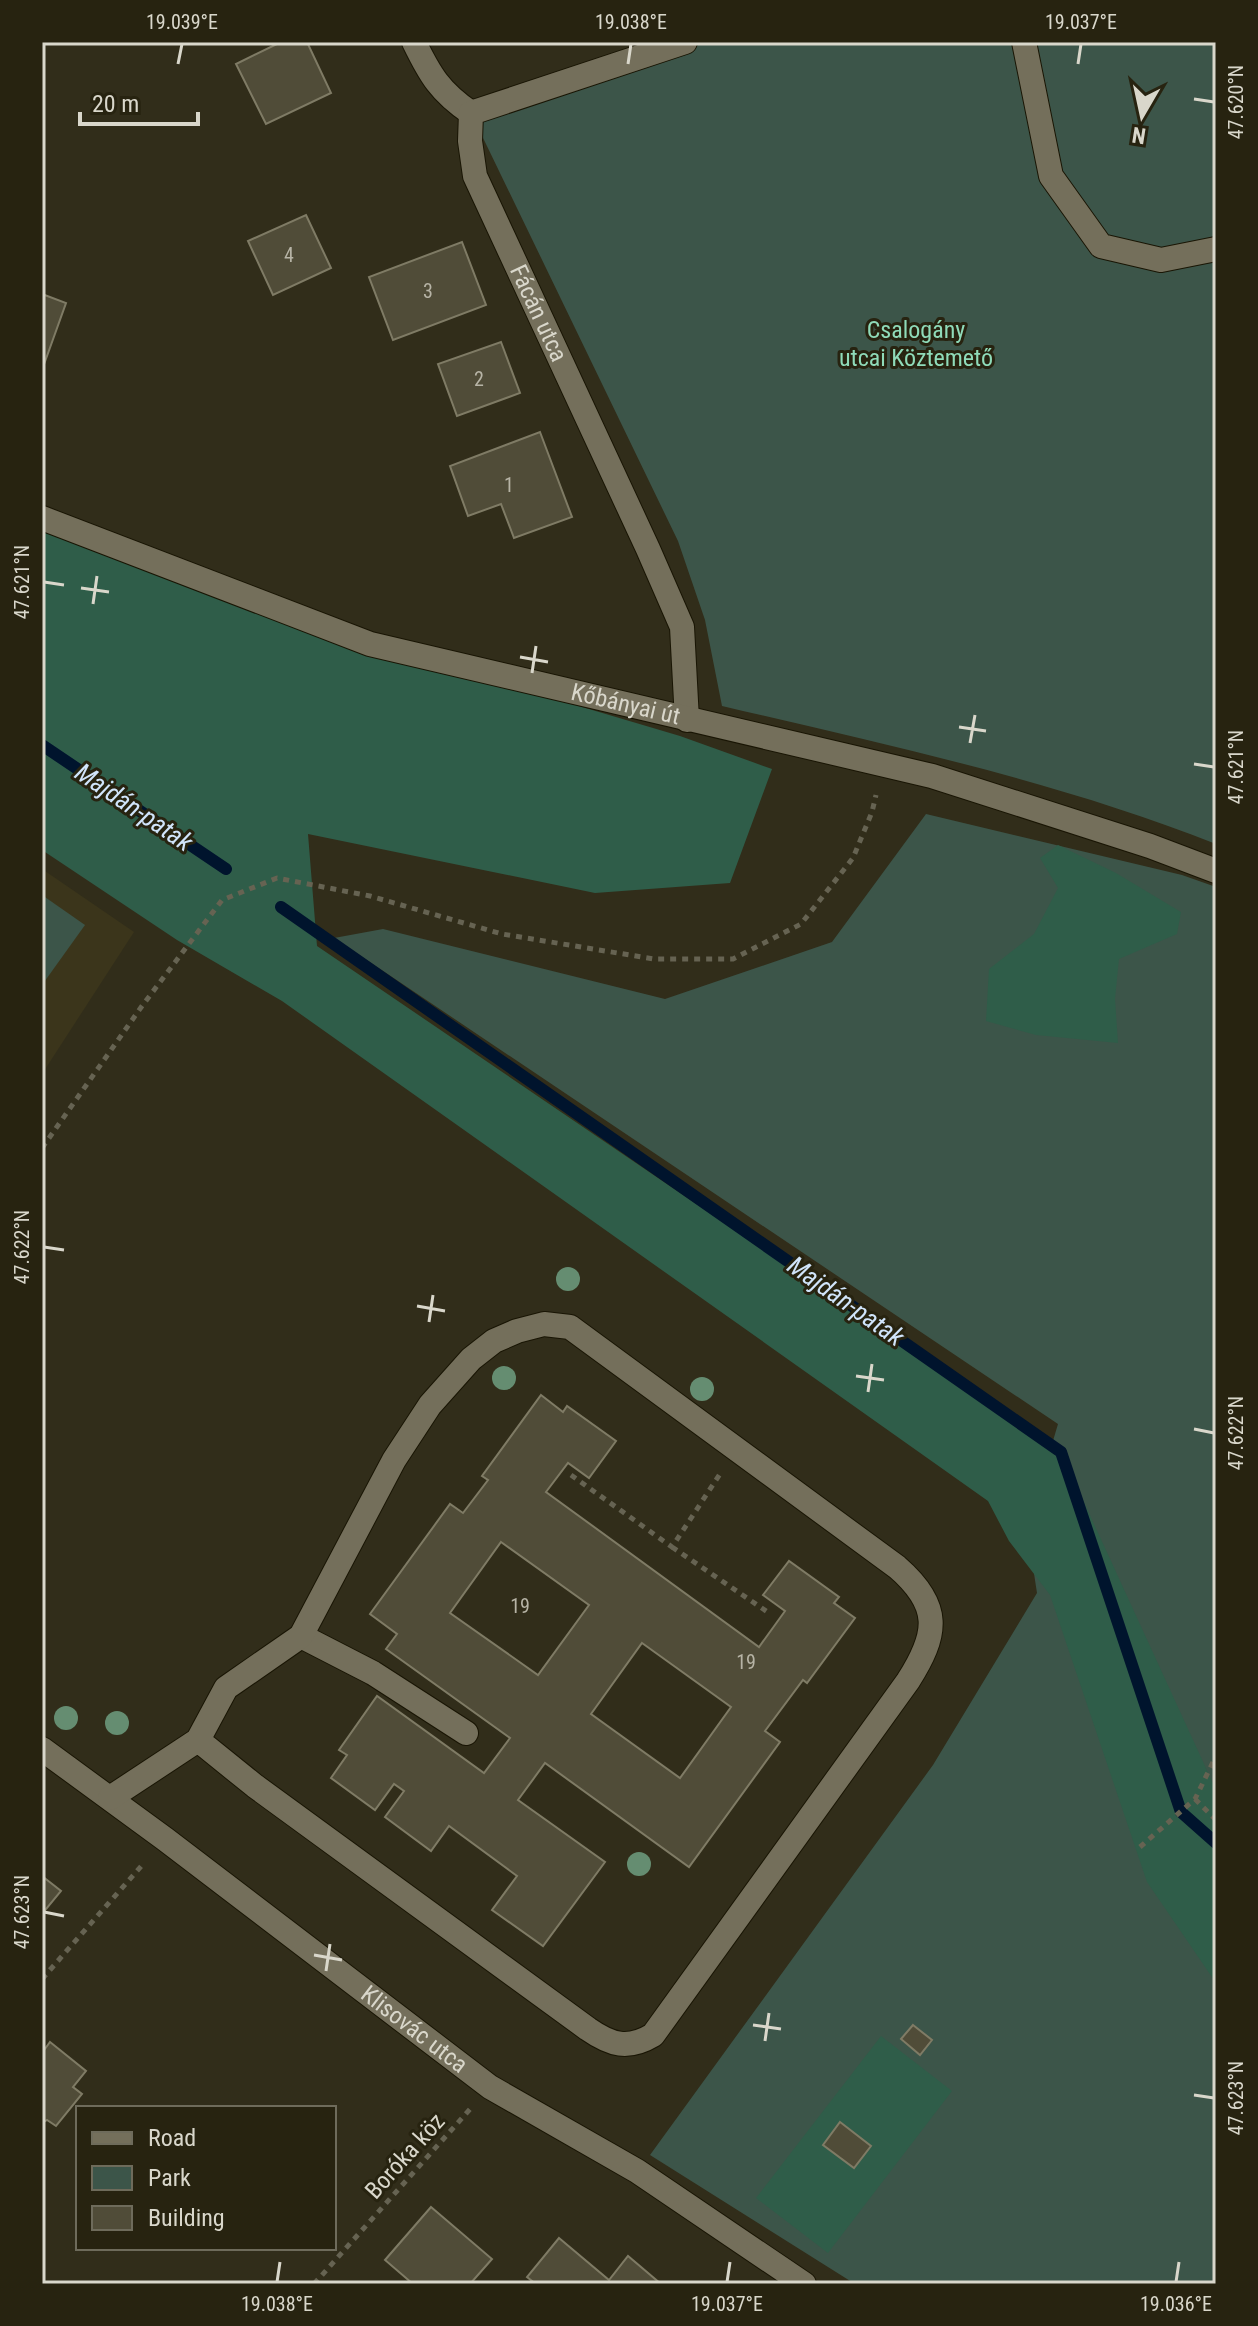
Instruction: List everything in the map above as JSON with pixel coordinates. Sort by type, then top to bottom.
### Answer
[{"type":"street","points":[[414,42],[432,79],[450,99],[471,113],[685,42]]},
{"type":"street","points":[[1024,42],[1051,176],[1101,246],[1161,260],[1216,249]]},
{"type":"street","name":"Fácán utca","points":[[471,113],[470,141],[475,176],[682,627],[687,720]]},
{"type":"street","name":"Kőbányai út","points":[[42,518],[370,644],[932,776],[1150,846],[1216,871]]},
{"type":"street","points":[[110,1798],[198,1740],[226,1688],[301,1636],[394,1460],[430,1405],[471,1359],[494,1341],[544,1324],[570,1327],[915,1582],[929,1605],[931,1629],[924,1656],[908,1681],[653,2035],[639,2043],[615,2044],[588,2029],[255,1786],[198,1740]]},
{"type":"street","points":[[301,1636],[373,1673],[466,1733]]},
{"type":"street","name":"Klisovác utca","points":[[42,1749],[490,2087],[637,2171],[804,2284]]},
{"type":"path","points":[[42,1148],[142,1006],[222,900],[277,878],[370,896],[502,934],[654,959],[733,959],[801,924],[853,858],[872,812],[883,765]]},
{"type":"path","points":[[672,1547],[736,1450]]},
{"type":"path","points":[[571,1475],[769,1613]]},
{"type":"path","points":[[1140,1847],[1195,1799],[1216,1756]]},
{"type":"path","points":[[1195,1799],[1216,1820]]},
{"type":"path","points":[[42,1979],[165,1839]]},
{"type":"path","name":"Boróka köz","points":[[314,2284],[490,2087]]},
{"type":"shaded area","points":[[42,869],[134,932],[42,1074]]},
{"type":"green space","name":"Csalogány utcai Köztemető","points":[[685,42],[1216,42],[1216,844],[1034,783],[722,706],[705,620],[678,541],[471,113]]},
{"type":"green space","points":[[42,518],[370,644],[680,736],[772,769],[730,883],[595,893],[308,834],[317,946],[1061,1452],[1216,1790],[1216,1983],[1147,1882],[1050,1595],[1009,1541],[988,1501],[282,1001],[177,940],[42,850]]},
{"type":"green space","points":[[926,814],[1182,875],[1216,887],[1216,2284],[855,2284],[650,2155],[933,1765],[1037,1593],[1027,1528],[1058,1424],[334,938],[383,929],[665,999],[832,942]]},
{"type":"green space","points":[[1058,845],[1116,873],[1181,912],[1177,934],[1119,959],[1115,999],[1118,1043],[1036,1035],[986,1021],[989,969],[1034,934],[1058,888],[1040,858]]},
{"type":"green space","points":[[42,895],[85,925],[42,985]]},
{"type":"green space","points":[[881,2036],[952,2091],[828,2253],[756,2198]]},
{"type":"building","points":[[281,42],[307,42],[331,93],[266,124],[236,64]]},
{"type":"building","points":[[306,215],[331,268],[273,295],[248,241]]},
{"type":"building","points":[[462,242],[486,305],[393,340],[369,277]]},
{"type":"building","points":[[42,294],[66,303],[42,370]]},
{"type":"building","points":[[501,342],[520,393],[457,416],[438,364]]},
{"type":"building","points":[[540,432],[572,517],[514,538],[501,504],[468,516],[450,466]]},
{"type":"building","points":[[541,1395],[563,1412],[567,1406],[616,1441],[589,1478],[568,1463],[546,1492],[759,1647],[785,1611],[763,1595],[789,1561],[839,1597],[834,1603],[855,1618],[807,1683],[803,1680],[765,1731],[780,1742],[689,1867],[545,1763],[518,1800],[605,1862],[543,1946],[492,1910],[517,1876],[449,1826],[431,1851],[385,1817],[404,1791],[394,1784],[375,1810],[331,1778],[347,1755],[339,1750],[377,1696],[484,1773],[510,1738],[386,1649],[397,1634],[370,1614],[450,1504],[463,1513],[488,1480],[482,1476]],"holes":[[[501,1542],[589,1605],[538,1675],[450,1613]],[[642,1643],[731,1707],[680,1778],[591,1714]]]},
{"type":"building","points":[[42,1876],[61,1891],[42,1914]]},
{"type":"building","points":[[913,2025],[932,2040],[920,2055],[901,2039]]},
{"type":"building","points":[[50,2042],[86,2071],[73,2087],[82,2094],[56,2126],[47,2120],[42,2123],[42,2053]]},
{"type":"building","points":[[840,2122],[871,2146],[854,2168],[823,2145]]},
{"type":"building","points":[[431,2207],[492,2259],[470,2284],[413,2284],[385,2260]]},
{"type":"building","points":[[559,2238],[609,2280],[628,2256],[661,2284],[536,2284],[527,2277]]},
{"type":"waterway","name":"Majdán-patak","points":[[42,745],[226,869]]},
{"type":"waterway","name":"Majdán-patak","points":[[281,907],[1061,1452],[1181,1812],[1216,1843]]}]
